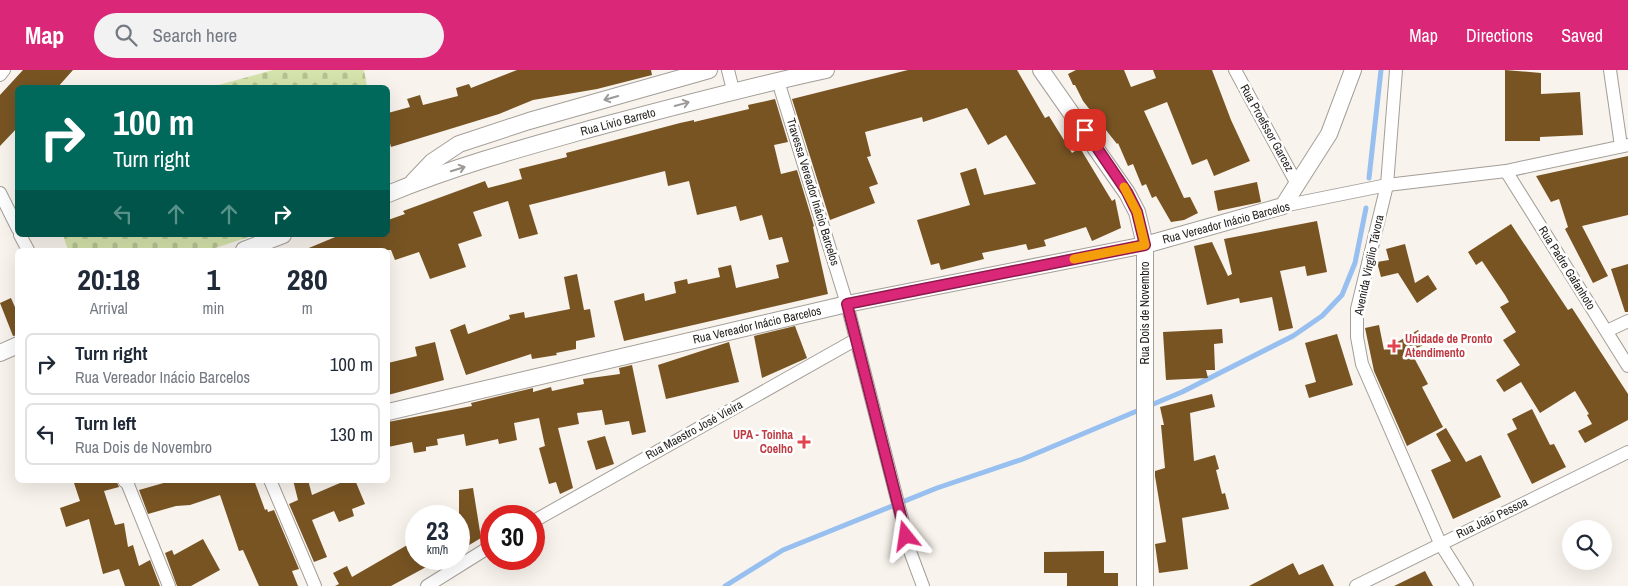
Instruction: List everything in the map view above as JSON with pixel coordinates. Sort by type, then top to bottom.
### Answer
[{"type":"street","points":[[0,75],[4,70]]},
{"type":"street","name":"Rua Lívio Barreto","points":[[412,184],[432,162],[459,144],[529,121],[709,70]]},
{"type":"street","points":[[728,70],[733,90]]},
{"type":"street","name":"Rua Lívio Barreto","points":[[390,193],[412,184],[534,144],[733,90],[826,70]]},
{"type":"street","name":"Rua Dois de Novembro","points":[[1041,70],[1127,192],[1137,212],[1145,245],[1145,586]]},
{"type":"street","name":"Rua Proefssor Garcez","points":[[1235,70],[1298,186]]},
{"type":"street","points":[[1283,206],[1298,186],[1329,134],[1353,70]]},
{"type":"street","name":"Avenida Virgílio Távora","points":[[1396,70],[1387,185],[1356,309],[1357,337],[1362,364],[1440,543],[1467,586]]},
{"type":"street","points":[[1610,70],[1625,146]]},
{"type":"street","name":"Travessa Vereador Inácio Barcelos","points":[[778,81],[847,304],[911,554],[923,586]]},
{"type":"street","name":"Rua Vereador Inácio Barcelos","points":[[390,412],[847,304],[1145,245],[1283,206],[1387,185],[1506,172],[1625,146]]},
{"type":"street","name":"Rua Padre Gafanhoto","points":[[1506,172],[1628,366]]},
{"type":"street","points":[[0,194],[15,223]]},
{"type":"street","points":[[249,248],[277,237]]},
{"type":"street","points":[[1607,331],[1628,322]]},
{"type":"street","name":"Rua Maestro José Vieira","points":[[545,515],[855,340]]},
{"type":"street","points":[[0,354],[15,346]]},
{"type":"street","name":"Rua João Pessoa","points":[[1356,586],[1628,452]]},
{"type":"street","points":[[127,483],[169,586]]},
{"type":"street","points":[[271,483],[315,586]]},
{"type":"street","points":[[426,586],[480,553]]},
{"type":"green space","points":[[273,70],[364,70],[367,85],[218,85]]},
{"type":"green space","points":[[64,237],[249,237],[215,248],[67,248]]},
{"type":"building","points":[[23,70],[73,70],[60,85],[15,85],[15,130],[0,146],[0,95]]},
{"type":"building","points":[[517,70],[651,70],[652,75],[597,89],[533,100],[499,114],[391,147],[390,112],[410,107],[407,99],[420,95],[423,105],[458,96],[456,88],[469,84],[471,88]]},
{"type":"building","points":[[908,70],[1017,70],[1045,118],[1049,116],[1072,153],[1080,148],[1112,201],[1115,199],[1121,228],[1092,241],[1086,227],[1044,240],[1046,246],[1028,250],[1026,244],[982,253],[984,259],[941,270],[939,263],[931,265],[917,220],[970,205],[960,173],[976,168],[984,195],[1036,184],[1006,135],[988,145],[967,108],[923,122],[922,117],[865,132],[871,156],[867,157],[878,184],[869,187],[875,203],[830,220],[792,99]]},
{"type":"building","points":[[1076,70],[1124,70],[1131,87],[1156,78],[1153,70],[1212,70],[1231,120],[1250,161],[1214,176],[1207,159],[1192,165],[1167,102],[1144,111],[1184,198],[1190,197],[1198,213],[1184,220],[1171,222],[1156,196],[1152,198],[1146,184],[1142,186],[1133,164],[1128,166],[1118,143],[1083,101],[1075,85],[1073,85],[1068,74]]},
{"type":"building","points":[[1505,70],[1541,73],[1541,94],[1580,92],[1583,135],[1540,137],[1540,141],[1505,141]]},
{"type":"building","points":[[775,99],[788,142],[774,145],[781,174],[797,170],[814,226],[828,294],[624,341],[614,301],[644,293],[645,301],[676,293],[674,282],[687,279],[688,284],[720,277],[718,268],[731,265],[736,288],[779,278],[776,265],[789,262],[782,237],[769,240],[762,215],[740,221],[736,206],[697,215],[689,181],[668,186],[665,171],[529,205],[538,234],[519,239],[508,201],[473,212],[482,236],[458,244],[466,267],[430,279],[419,252],[395,260],[390,248],[309,248],[335,237],[390,237],[390,219],[405,214],[403,211],[485,181],[488,188],[522,179],[519,169],[567,157],[566,153],[680,123],[694,120],[694,122],[749,109],[748,105]]},
{"type":"building","points":[[1628,156],[1628,215],[1582,226],[1608,276],[1593,283],[1565,229],[1568,227],[1559,199],[1551,202],[1536,176]]},
{"type":"building","points":[[1257,182],[1261,202],[1218,211],[1214,191]]},
{"type":"building","points":[[1317,221],[1327,272],[1307,276],[1305,266],[1280,271],[1293,328],[1279,331],[1272,297],[1240,303],[1239,298],[1207,305],[1194,246],[1212,242],[1228,276],[1232,274],[1224,239]]},
{"type":"building","points":[[1511,224],[1568,310],[1572,308],[1628,394],[1628,420],[1585,443],[1578,431],[1592,424],[1587,415],[1589,414],[1575,391],[1540,413],[1521,382],[1504,392],[1496,380],[1520,365],[1503,340],[1516,332],[1500,307],[1509,302],[1505,295],[1482,261],[1476,265],[1468,252]]},
{"type":"building","points":[[1405,244],[1415,283],[1428,275],[1437,289],[1417,303],[1398,273],[1381,277],[1377,262],[1389,260],[1386,249]]},
{"type":"building","points":[[1628,264],[1628,312],[1625,312],[1611,269]]},
{"type":"building","points":[[577,274],[584,310],[590,309],[595,337],[576,341],[576,349],[556,353],[557,355],[532,359],[531,354],[466,375],[450,330],[465,324],[468,334],[510,319],[509,315],[524,312],[525,318],[570,309],[564,277]]},
{"type":"building","points":[[11,298],[15,307],[15,336],[13,336],[0,303]]},
{"type":"building","points":[[1379,325],[1384,350],[1418,330],[1426,343],[1411,352],[1428,384],[1422,387],[1443,427],[1407,446],[1374,371],[1365,328]]},
{"type":"building","points":[[795,326],[807,358],[762,378],[754,336]]},
{"type":"building","points":[[1222,329],[1223,343],[1214,344],[1215,370],[1206,370],[1208,378],[1166,380],[1163,332]]},
{"type":"building","points":[[1337,334],[1353,385],[1309,398],[1305,385],[1316,382],[1305,343]]},
{"type":"building","points":[[435,342],[444,380],[390,394],[390,363],[417,356],[415,347]]},
{"type":"building","points":[[729,342],[739,382],[666,399],[658,365]]},
{"type":"building","points":[[632,365],[646,432],[632,435],[629,421],[605,425],[602,410],[577,413],[579,424],[558,428],[573,488],[560,494],[556,482],[549,484],[539,448],[545,446],[539,418],[514,423],[517,440],[499,444],[498,439],[466,446],[464,434],[437,439],[438,445],[426,447],[426,451],[414,453],[412,442],[390,447],[390,422],[472,406],[471,403],[533,388],[533,392],[551,387],[552,391],[584,384],[583,379],[620,374],[619,368]]},
{"type":"building","points":[[1212,394],[1215,407],[1190,413],[1194,461],[1215,455],[1219,469],[1216,470],[1222,494],[1225,493],[1229,509],[1182,518],[1188,569],[1159,573],[1155,544],[1166,542],[1155,476],[1155,471],[1165,468],[1161,425],[1164,425],[1160,407]]},
{"type":"building","points":[[1532,409],[1550,445],[1554,444],[1566,467],[1532,484],[1507,434],[1517,429],[1512,419]]},
{"type":"building","points":[[1446,428],[1466,462],[1481,455],[1501,497],[1453,519],[1431,470],[1451,461],[1436,434]]},
{"type":"building","points":[[605,436],[614,464],[596,470],[587,441]]},
{"type":"building","points":[[74,483],[117,483],[119,487],[104,491],[115,525],[124,523],[128,547],[133,545],[139,566],[150,560],[160,586],[125,586],[119,569],[103,574],[89,519],[66,527],[60,508],[80,501]]},
{"type":"building","points":[[164,483],[255,483],[265,510],[267,509],[268,512],[274,510],[299,569],[292,571],[298,586],[259,586],[243,550],[239,551],[220,495],[190,505],[176,506],[148,514],[139,490]]},
{"type":"building","points":[[294,483],[309,483],[312,495],[340,483],[356,483],[365,504],[352,509],[354,516],[339,522],[334,511],[312,520],[327,557],[314,562],[289,504],[298,500]]},
{"type":"building","points":[[473,488],[480,539],[470,544],[470,505],[459,505],[459,490]]},
{"type":"building","points":[[203,539],[220,570],[191,586],[177,586],[165,553],[172,550],[174,555]]},
{"type":"building","points":[[405,546],[405,570],[421,570],[391,586],[335,586],[339,584],[333,573],[347,566],[352,577]]},
{"type":"building","points":[[1104,551],[1104,573],[1118,573],[1118,586],[1067,586],[1067,573],[1044,573],[1044,552]]},
{"type":"building","points":[[1293,563],[1299,575],[1323,564],[1334,586],[1249,586]]},
{"type":"building","points":[[1425,571],[1433,586],[1394,586]]},
{"type":"waterway","points":[[1369,178],[1381,70]]},
{"type":"waterway","points":[[725,586],[783,550],[937,488],[1023,459],[1182,392],[1293,336],[1322,316],[1342,295],[1355,263],[1366,208]]},
{"type":"slow traffic","points":[[1074,259],[1145,245],[1137,212],[1124,187]]},
{"type":"place","name":"Unidade de Pronto Atendimento","points":[[1394,346]]},
{"type":"place","name":"UPA - Toinha Coelho","points":[[804,442]]},
{"type":"route","points":[[906,536],[847,304],[1145,245],[1137,212],[1127,192],[1085,130]]}]
